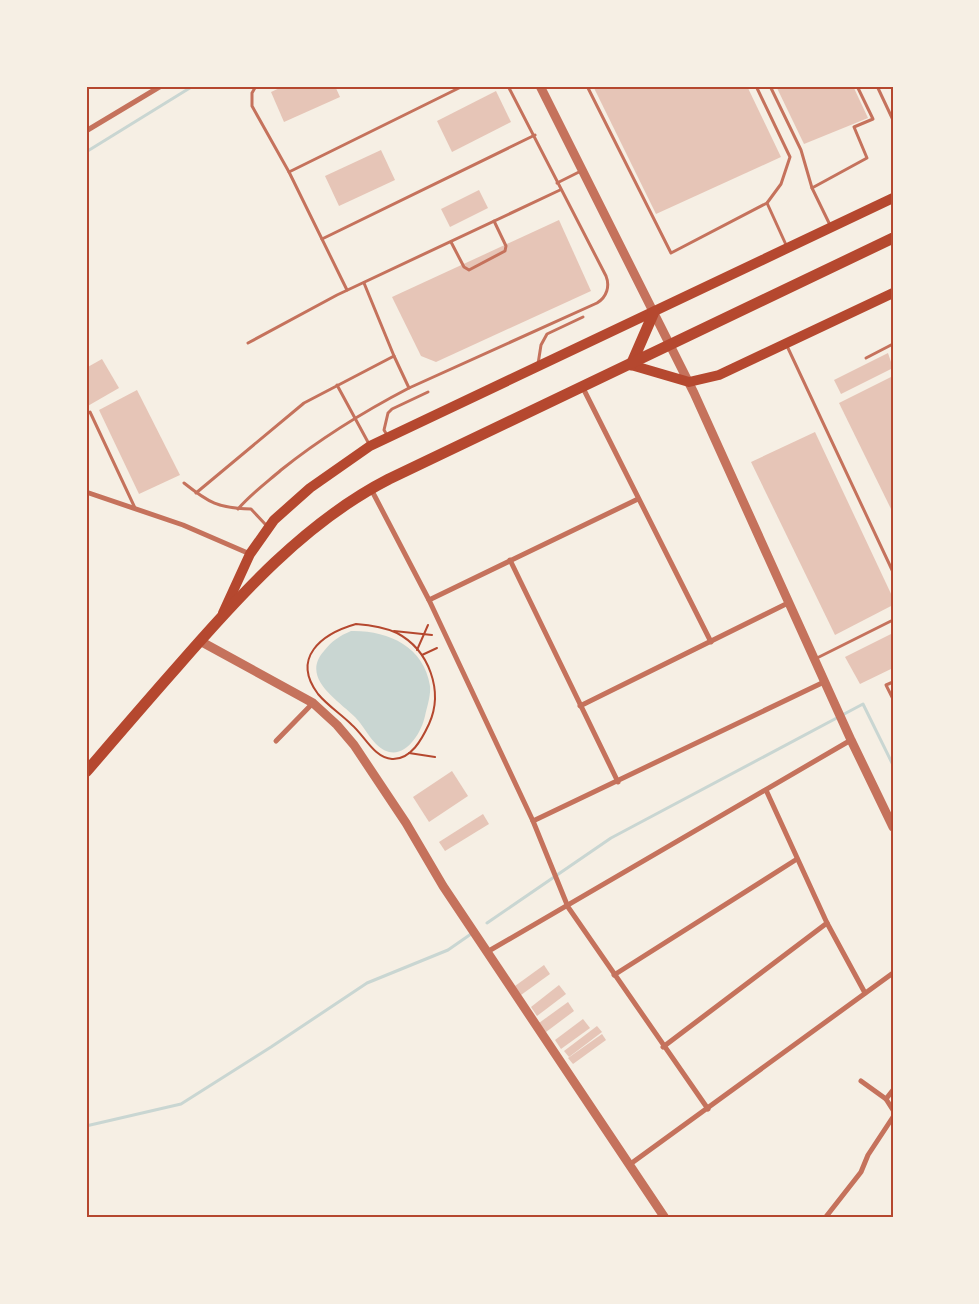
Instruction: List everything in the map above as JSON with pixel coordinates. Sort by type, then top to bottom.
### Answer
[{"type":"highway","points":[[86,772],[222,616],[306,534],[371,489],[893,238]]},
{"type":"highway","points":[[631,365],[654,312]]},
{"type":"main road","points":[[222,616],[250,554],[274,520],[310,488],[370,446],[893,198]]},
{"type":"main road","points":[[631,365],[689,382],[719,376],[893,293]]},
{"type":"street","points":[[86,131],[161,86]]},
{"type":"street","points":[[540,86],[689,382],[824,682],[893,827]]},
{"type":"street","points":[[583,388],[711,642]]},
{"type":"street","points":[[371,489],[429,600],[533,821],[568,907],[663,1047],[708,1109]]},
{"type":"street","points":[[86,492],[183,525],[250,554]]},
{"type":"street","points":[[429,600],[638,499]]},
{"type":"street","points":[[510,560],[618,782]]},
{"type":"street","points":[[580,706],[788,603]]},
{"type":"street","points":[[200,641],[313,703],[337,725],[370,768],[443,886],[537,1024],[628,1166],[665,1218]]},
{"type":"street","points":[[533,821],[824,682]]},
{"type":"street","points":[[276,741],[313,703]]},
{"type":"street","points":[[487,952],[568,907],[851,740]]},
{"type":"street","points":[[766,790],[827,923],[865,993]]},
{"type":"street","points":[[614,975],[797,859]]},
{"type":"street","points":[[663,1047],[827,923]]},
{"type":"street","points":[[628,1166],[893,973]]},
{"type":"street","points":[[861,1081],[886,1099],[893,1110]]},
{"type":"street","points":[[886,1099],[893,1090]]},
{"type":"street","points":[[825,1218],[861,1172],[868,1154],[893,1117]]},
{"type":"lane","points":[[256,86],[252,94],[252,106],[289,172],[347,290]]},
{"type":"lane","points":[[289,172],[463,86]]},
{"type":"lane","points":[[238,509],[259,487],[302,453],[354,417],[409,388],[602,300],[609,284],[606,276],[560,190],[535,135],[508,86]]},
{"type":"lane","points":[[586,86],[671,253],[767,203],[781,184],[790,157],[756,86]]},
{"type":"lane","points":[[770,86],[801,150],[812,188],[831,227]]},
{"type":"lane","points":[[812,188],[867,158],[854,127],[873,118],[857,86]]},
{"type":"lane","points":[[877,86],[893,120]]},
{"type":"lane","points":[[322,239],[535,135]]},
{"type":"lane","points":[[557,183],[583,170]]},
{"type":"lane","points":[[248,343],[347,290],[560,190]]},
{"type":"lane","points":[[767,203],[788,248]]},
{"type":"lane","points":[[451,242],[464,267],[469,270],[505,251],[506,246],[494,222]]},
{"type":"lane","points":[[364,283],[409,388]]},
{"type":"lane","points":[[537,367],[544,338],[583,317]]},
{"type":"lane","points":[[786,343],[893,572]]},
{"type":"lane","points":[[866,358],[893,344]]},
{"type":"lane","points":[[196,493],[304,403],[394,356]]},
{"type":"lane","points":[[337,385],[370,446]]},
{"type":"lane","points":[[389,438],[384,430],[388,413],[392,409],[428,392]]},
{"type":"lane","points":[[90,412],[135,508]]},
{"type":"lane","points":[[184,483],[211,503],[238,509],[250,509],[268,527]]},
{"type":"lane","points":[[814,659],[893,620]]},
{"type":"lane","points":[[893,682],[886,686],[893,699]]},
{"type":"path","points":[[392,631],[422,655],[433,680],[436,694],[434,710],[423,735],[409,753],[401,758],[391,759],[375,750],[354,726],[320,696],[311,684],[307,672],[314,649],[335,631],[356,624],[392,631],[432,635]]},
{"type":"path","points":[[417,650],[428,625]]},
{"type":"path","points":[[422,655],[437,648]]},
{"type":"path","points":[[409,753],[436,758]]},
{"type":"shaded area","points":[[351,631],[378,634],[402,643],[420,660],[426,672],[430,693],[422,724],[413,741],[400,751],[385,750],[376,744],[358,720],[331,696],[319,679],[316,670],[318,661],[324,651],[336,639]]},
{"type":"building","points":[[284,86],[335,86],[340,97],[284,122],[271,92]]},
{"type":"building","points":[[593,86],[747,86],[781,157],[656,214]]},
{"type":"building","points":[[776,86],[853,86],[868,118],[804,144]]},
{"type":"building","points":[[496,91],[511,122],[452,152],[437,121]]},
{"type":"building","points":[[381,150],[395,180],[339,206],[325,176]]},
{"type":"building","points":[[479,190],[488,208],[450,227],[441,209]]},
{"type":"building","points":[[559,220],[591,291],[436,362],[421,356],[392,297]]},
{"type":"building","points":[[888,353],[893,368],[841,394],[834,380]]},
{"type":"building","points":[[102,359],[119,388],[86,407],[86,368]]},
{"type":"building","points":[[893,376],[893,513],[839,403]]},
{"type":"building","points":[[137,390],[180,475],[139,494],[99,410]]},
{"type":"building","points":[[815,432],[893,598],[893,605],[835,635],[751,462]]},
{"type":"building","points":[[893,633],[893,668],[860,684],[845,657]]},
{"type":"building","points":[[452,771],[468,796],[429,822],[413,797]]},
{"type":"building","points":[[483,814],[489,824],[445,851],[439,842]]},
{"type":"building","points":[[544,965],[550,974],[521,995],[515,986]]},
{"type":"building","points":[[559,985],[566,994],[537,1016],[531,1007]]},
{"type":"building","points":[[568,1002],[574,1011],[546,1032],[539,1023]]},
{"type":"building","points":[[583,1019],[590,1028],[561,1049],[555,1040]]},
{"type":"building","points":[[597,1026],[602,1032],[569,1057],[564,1051]]},
{"type":"building","points":[[602,1034],[606,1040],[573,1064],[568,1058]]},
{"type":"waterway","points":[[86,152],[193,86]]},
{"type":"waterway","points":[[487,923],[611,838],[863,704],[893,765]]},
{"type":"waterway","points":[[86,1126],[181,1104],[367,983],[448,950],[471,934]]}]
